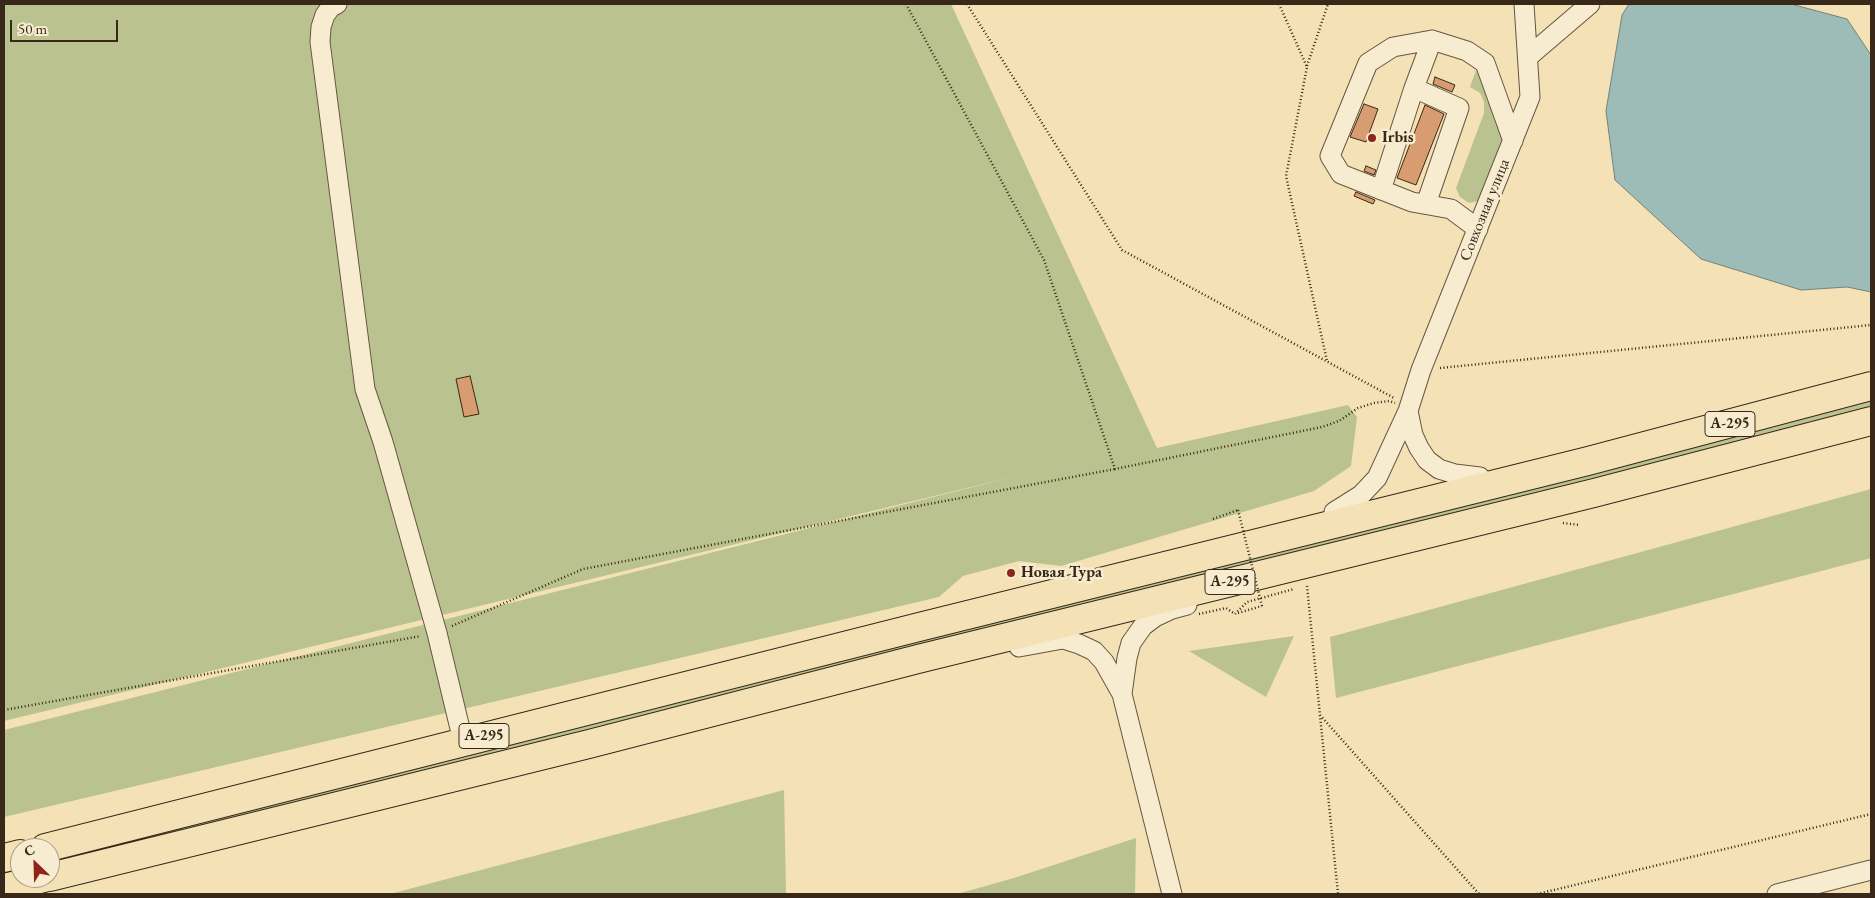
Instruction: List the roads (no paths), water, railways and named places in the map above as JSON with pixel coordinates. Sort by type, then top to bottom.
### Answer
[{"type":"highway","name":"А-295","points":[[60,844],[463,741],[1588,461],[1871,386]]},
{"type":"highway","name":"А-295","points":[[60,875],[589,744],[918,659],[1303,574],[1594,493],[1871,421]]},
{"type":"street","points":[[337,4],[331,7],[324,15],[320,42],[365,389],[383,442],[436,633],[463,741]]},
{"type":"street","name":"Совхозная улица","points":[[1334,512],[1362,495],[1377,478],[1408,408],[1530,97],[1524,4]]},
{"type":"street","points":[[1528,57],[1590,4]]},
{"type":"street","points":[[1381,190],[1414,88],[1432,40]]},
{"type":"street","points":[[1478,229],[1451,209],[1412,202],[1341,174],[1330,156],[1368,63],[1393,46],[1432,40],[1467,51],[1486,64],[1513,141]]},
{"type":"street","points":[[1414,88],[1460,108],[1426,204]]},
{"type":"street","points":[[1408,408],[1413,435],[1419,448],[1428,460],[1439,469],[1447,472],[1480,477]]},
{"type":"street","name":"А-295","points":[[923,626],[967,606],[1015,591],[1543,462],[1565,459],[1588,461]]},
{"type":"street","points":[[1122,694],[1127,658],[1132,643],[1143,626],[1155,617],[1172,609],[1303,574]]},
{"type":"street","points":[[918,659],[930,663],[949,664],[1037,643],[1063,640],[1080,644],[1094,651],[1104,662],[1122,694],[1172,894]]},
{"type":"street","points":[[1777,894],[1871,870]]},
{"type":"water","points":[[1629,4],[1791,4],[1847,19],[1871,55],[1871,292],[1847,287],[1801,290],[1701,259],[1615,180],[1606,111],[1622,15]]},
{"type":"place","name":"Irbis","points":[[1372,138]]},
{"type":"place","name":"Новая Тура","points":[[1011,573]]}]
